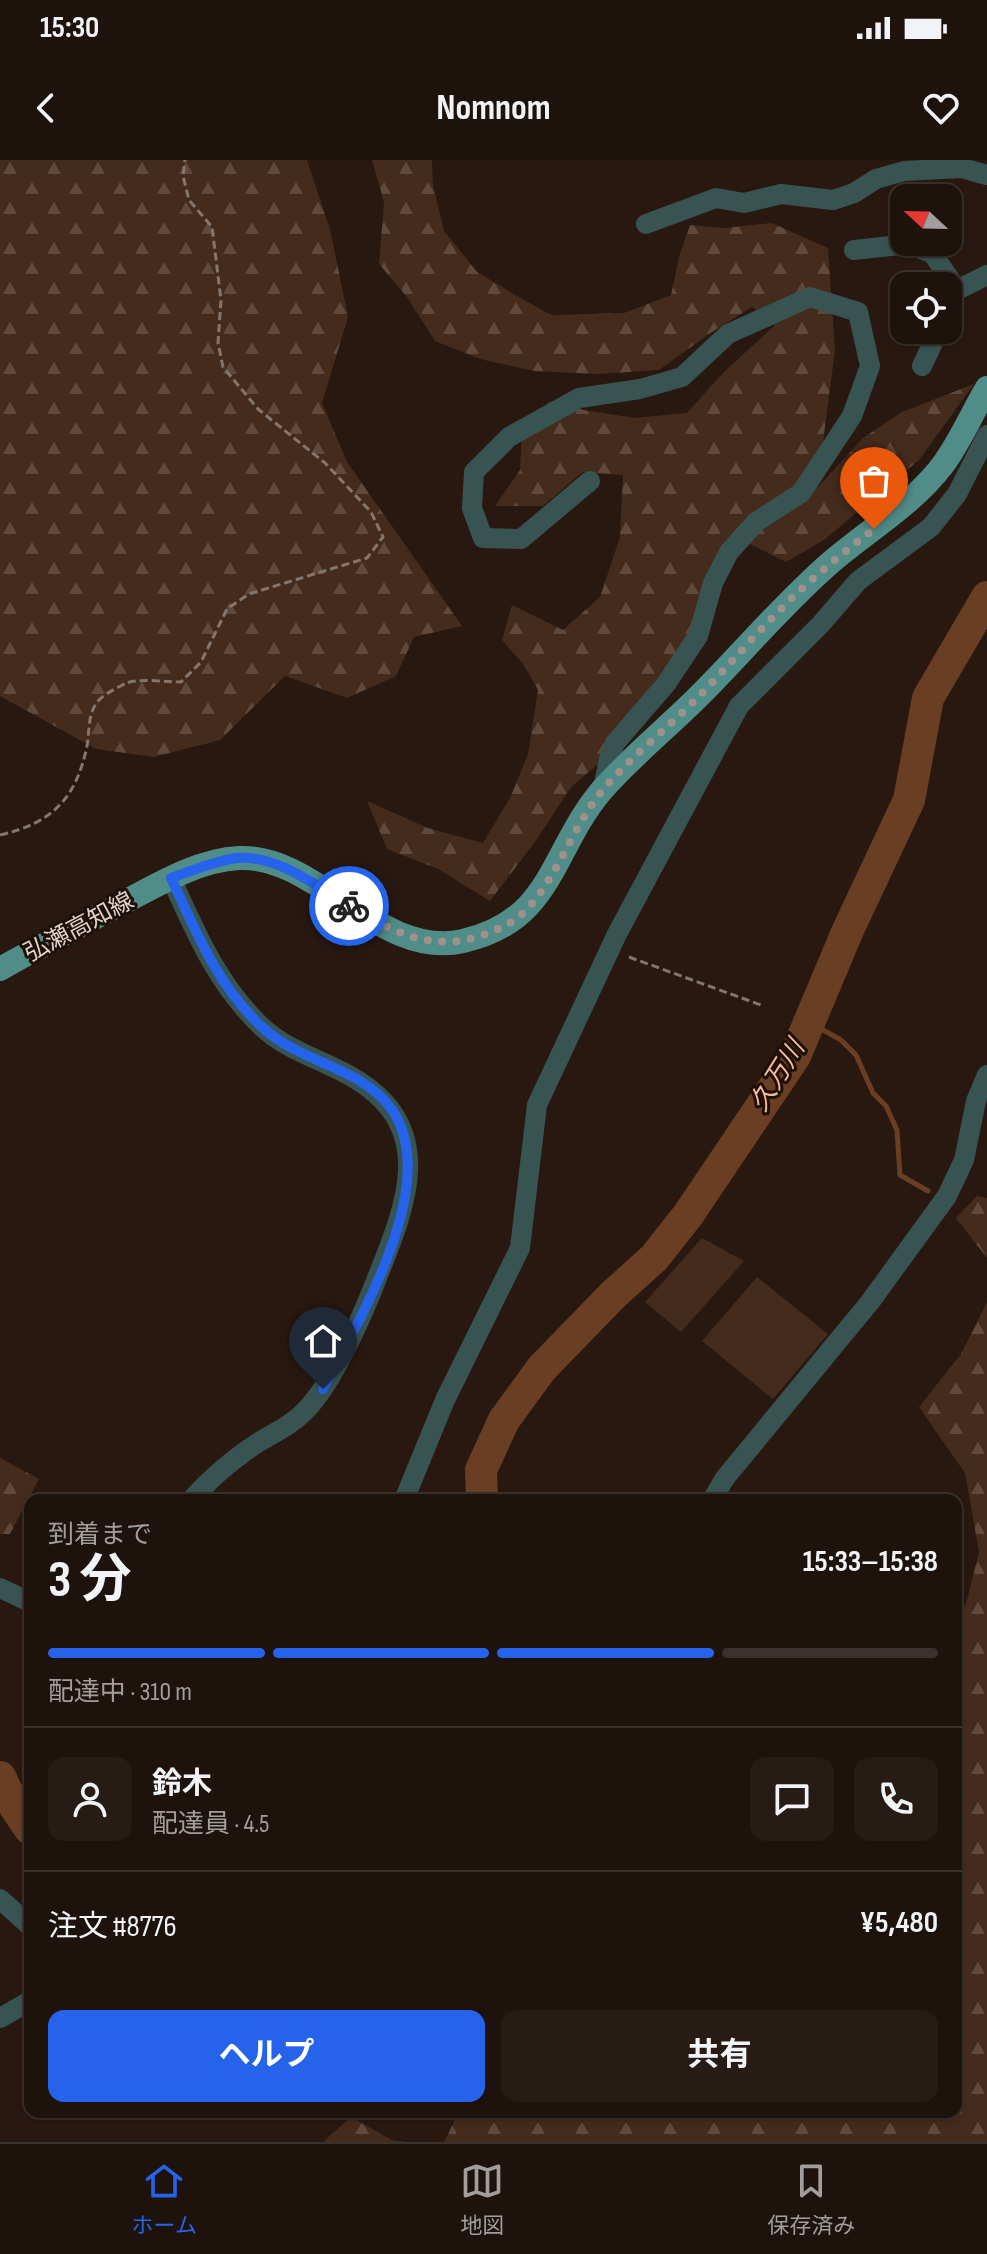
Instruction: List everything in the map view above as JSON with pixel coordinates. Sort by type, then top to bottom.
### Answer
[{"type":"main road","name":"弘瀬高知線","points":[[0,969],[171,878],[213,863],[239,858],[285,868],[379,924],[411,938],[436,943],[461,942],[512,922],[534,902],[586,811],[603,789],[699,697],[830,563],[917,494],[942,465],[987,388]]},
{"type":"street","points":[[646,224],[716,198],[744,203],[781,194],[833,200],[854,193],[876,179],[904,171],[962,168],[987,175]]},
{"type":"street","points":[[854,250],[909,244],[933,254],[945,272]]},
{"type":"street","points":[[962,288],[987,275]]},
{"type":"street","points":[[590,481],[521,539],[483,538],[472,508],[474,472],[509,437],[579,398],[640,389],[682,377],[728,334],[810,297],[858,312],[870,366],[852,416],[801,493],[756,522],[729,552],[713,583],[698,636],[666,684],[615,743],[603,789]]},
{"type":"street","points":[[922,366],[932,344]]},
{"type":"street","points":[[406,1494],[445,1400],[520,1248],[537,1105],[610,950],[739,706],[821,624],[858,581],[931,527],[957,494],[987,435]]},
{"type":"street","points":[[171,878],[220,980],[262,1027],[290,1049],[356,1079],[385,1101],[402,1127],[408,1152],[409,1180],[400,1221],[366,1306],[323,1389],[305,1412],[251,1447],[210,1478],[196,1494]]},
{"type":"street","points":[[716,1494],[725,1478],[870,1302],[947,1196],[964,1160],[976,1101],[987,1075]]},
{"type":"street","points":[[0,1588],[24,1599]]},
{"type":"street","points":[[0,1899],[24,1921]]},
{"type":"street","points":[[0,2018],[24,2004]]},
{"type":"path","points":[[0,835],[22,830],[58,810],[76,784],[87,745],[90,716],[100,699],[129,682],[181,682],[201,662],[227,609],[249,594],[367,558],[383,537],[371,512],[325,463],[258,409],[223,367],[218,343],[221,300],[212,227],[189,200],[183,176],[185,160]]},
{"type":"path","points":[[610,950],[761,1005]]},
{"type":"green space","points":[[0,160],[307,160],[330,229],[348,317],[322,403],[347,462],[462,626],[414,637],[396,676],[347,698],[285,676],[220,740],[154,757],[96,749],[0,696]]},
{"type":"green space","points":[[372,160],[432,160],[433,185],[444,231],[477,272],[551,315],[624,313],[671,295],[690,225],[723,228],[772,223],[828,248],[835,350],[817,488],[863,438],[902,412],[974,384],[919,460],[824,540],[786,562],[742,540],[691,638],[618,747],[571,787],[537,839],[490,901],[438,869],[387,849],[367,801],[428,828],[483,843],[511,796],[528,754],[538,690],[523,664],[502,640],[512,605],[563,630],[600,597],[620,537],[623,475],[583,472],[543,506],[495,506],[520,470],[522,429],[550,401],[635,418],[687,413],[724,372],[775,325],[752,307],[659,370],[598,374],[534,371],[480,359],[435,341],[407,297],[379,264],[384,202]]},
{"type":"green space","points":[[977,1196],[987,1198],[987,1258],[956,1218]]},
{"type":"green space","points":[[702,1238],[744,1261],[681,1332],[645,1302]]},
{"type":"green space","points":[[757,1277],[828,1334],[773,1399],[702,1341]]},
{"type":"green space","points":[[987,1302],[987,2142],[444,2142],[456,2118],[962,2118],[962,1613],[979,1552],[965,1473],[919,1407],[961,1354]]},
{"type":"green space","points":[[0,1458],[39,1479],[31,1494],[24,1494],[24,1507],[10,1534],[0,1534]]},
{"type":"green space","points":[[353,2118],[392,2140],[407,2142],[323,2142]]},
{"type":"waterway","name":"久万川","points":[[482,1494],[481,1470],[504,1420],[542,1368],[654,1258],[688,1215],[795,1056],[848,930],[909,800],[928,698],[987,597]]},
{"type":"waterway","points":[[809,1022],[841,1040],[856,1055],[873,1093],[886,1106],[897,1130],[900,1175],[928,1191]]},
{"type":"waterway","name":"久万川","points":[[0,1777],[24,1820]]},
{"type":"way so far","points":[[349,906],[411,938],[436,943],[461,942],[512,922],[534,902],[586,811],[603,789],[699,697],[777,613],[830,563],[874,529]]},
{"type":"route","points":[[323,1389],[366,1306],[400,1221],[409,1180],[408,1152],[402,1127],[385,1101],[356,1079],[290,1049],[262,1027],[220,980],[171,878],[213,863],[239,858],[264,861],[285,868],[349,906]]}]
